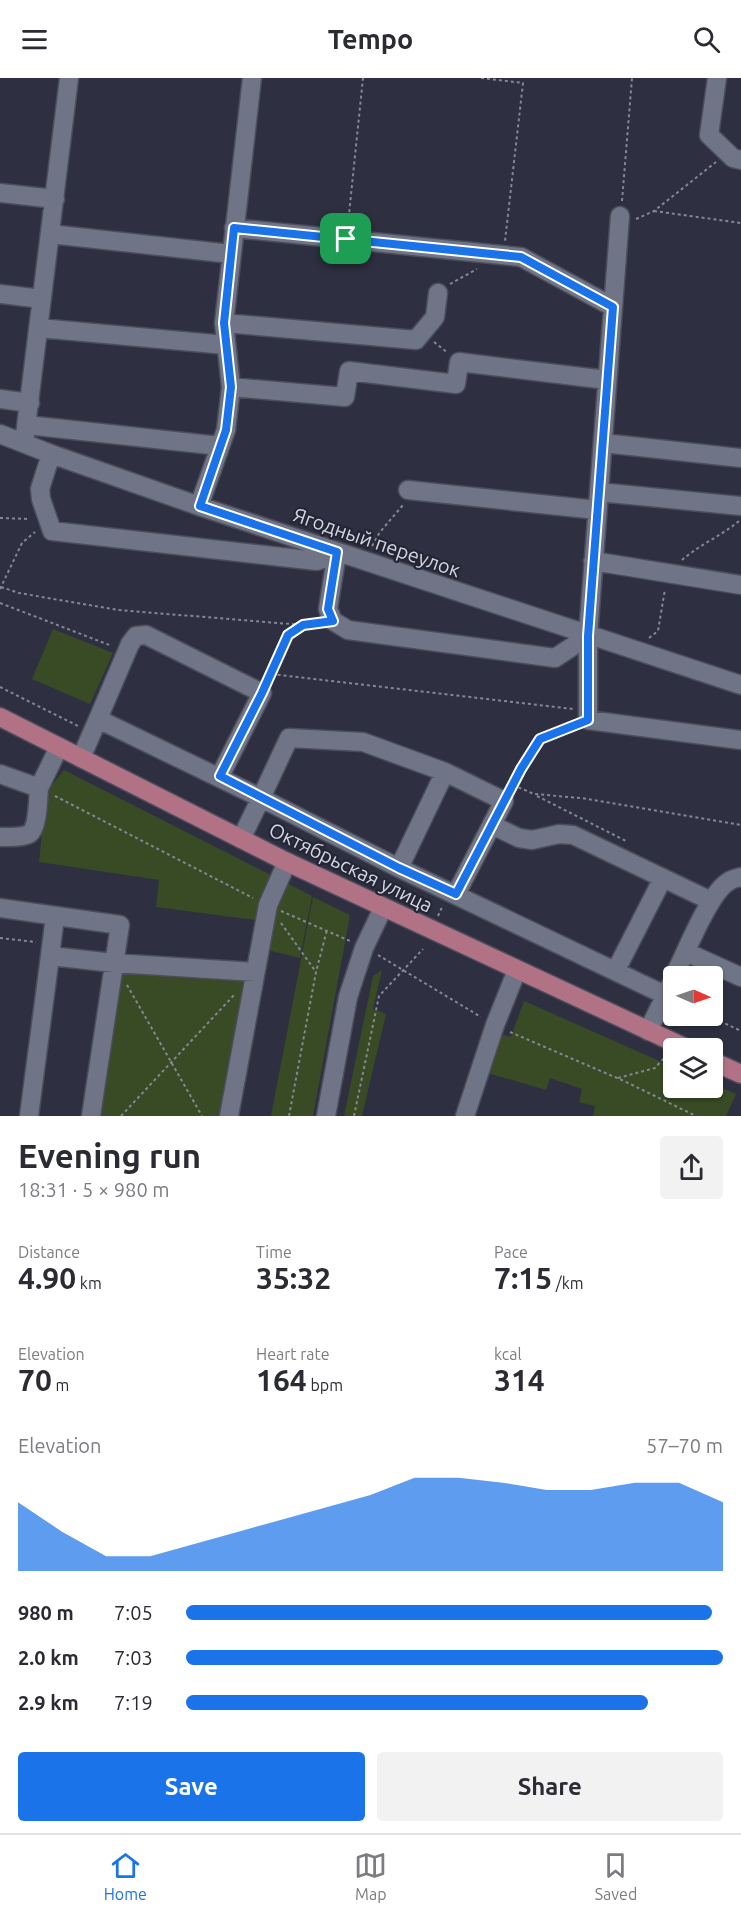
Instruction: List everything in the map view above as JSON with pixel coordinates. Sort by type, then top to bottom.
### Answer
[{"type":"main road","name":"Октябрьская улица","points":[[0,717],[287,862],[664,1038]]},
{"type":"main road","points":[[723,1066],[741,1074]]},
{"type":"street","points":[[24,443],[69,78]]},
{"type":"street","points":[[200,506],[226,430],[231,387],[224,323],[252,78]]},
{"type":"street","points":[[717,78],[709,135],[734,156]]},
{"type":"street","points":[[0,192],[55,199]]},
{"type":"street","points":[[620,221],[588,636],[588,716],[741,740]]},
{"type":"street","points":[[234,228],[521,257],[613,307]]},
{"type":"street","points":[[50,234],[231,254]]},
{"type":"street","points":[[224,323],[416,340],[435,317],[438,293]]},
{"type":"street","points":[[0,294],[42,299]]},
{"type":"street","points":[[39,328],[226,345]]},
{"type":"street","points":[[231,387],[345,398],[349,370],[456,384],[459,362],[608,380]]},
{"type":"street","points":[[0,399],[30,403]]},
{"type":"street","points":[[27,425],[220,446]]},
{"type":"street","name":"Ягодный переулок","points":[[0,434],[200,506],[741,685]]},
{"type":"street","points":[[603,443],[741,458]]},
{"type":"street","points":[[51,454],[40,489],[52,531],[316,561],[337,552]]},
{"type":"street","points":[[413,491],[741,506]]},
{"type":"street","points":[[337,552],[328,609],[333,621],[348,630],[555,658],[588,636]]},
{"type":"street","points":[[593,561],[741,585]]},
{"type":"street","points":[[81,758],[126,651],[136,636],[146,635],[262,693],[220,776]]},
{"type":"street","points":[[95,726],[220,776],[399,868],[663,994]]},
{"type":"street","points":[[241,839],[289,738],[363,742],[509,793],[456,894]]},
{"type":"street","points":[[0,837],[26,836],[32,833],[35,826],[39,788],[59,747]]},
{"type":"street","points":[[399,868],[445,772]]},
{"type":"street","points":[[0,774],[39,788]]},
{"type":"street","points":[[492,825],[519,838],[532,840],[559,834],[573,835],[711,901]]},
{"type":"street","points":[[229,1116],[268,905],[287,862]]},
{"type":"street","points":[[679,966],[719,889],[728,881],[741,877]]},
{"type":"street","points":[[616,970],[663,878]]},
{"type":"street","points":[[0,908],[120,925],[91,1116]]},
{"type":"street","points":[[326,1116],[348,997],[364,948],[383,908]]},
{"type":"street","points":[[28,1116],[55,916]]},
{"type":"street","points":[[686,952],[741,978]]},
{"type":"street","points":[[50,956],[114,963],[255,972]]},
{"type":"street","points":[[465,1116],[495,1025],[517,970]]},
{"type":"street","points":[[648,1031],[663,999]]},
{"type":"path","points":[[346,239],[363,78]]},
{"type":"path","points":[[438,293],[452,282],[503,256],[523,83],[481,78]]},
{"type":"path","points":[[632,78],[620,221],[654,211],[734,156]]},
{"type":"path","points":[[654,211],[741,223]]},
{"type":"path","points":[[422,333],[459,362]]},
{"type":"path","points":[[363,561],[380,532],[405,504],[413,491]]},
{"type":"path","points":[[0,518],[48,520]]},
{"type":"path","points":[[48,520],[22,543],[1,588],[118,610],[303,625],[333,621]]},
{"type":"path","points":[[648,639],[658,631],[667,573],[692,551],[723,534],[741,520]]},
{"type":"path","points":[[0,603],[126,651]]},
{"type":"path","points":[[262,693],[288,635],[303,625]]},
{"type":"path","points":[[271,674],[588,716]]},
{"type":"path","points":[[0,687],[95,726]]},
{"type":"path","points":[[588,716],[540,739],[509,793],[581,798],[741,825]]},
{"type":"path","points":[[39,788],[268,905],[350,941]]},
{"type":"path","points":[[534,795],[637,847]]},
{"type":"path","points":[[268,905],[316,972]]},
{"type":"path","points":[[289,1116],[316,972],[327,930]]},
{"type":"path","points":[[354,1116],[379,996],[423,949]]},
{"type":"path","points":[[375,954],[495,1025],[618,1078],[696,1116]]},
{"type":"path","points":[[114,963],[202,1116]]},
{"type":"path","points":[[121,1116],[255,972]]},
{"type":"path","points":[[723,1023],[741,1031]]},
{"type":"path","points":[[618,1078],[655,1068],[663,1059]]},
{"type":"green space","points":[[53,629],[113,653],[90,704],[32,679]]},
{"type":"green space","points":[[64,770],[312,896],[300,958],[251,946],[255,920],[156,907],[159,880],[39,862],[46,793]]},
{"type":"green space","points":[[313,897],[350,915],[313,1116],[271,1116]]},
{"type":"green space","points":[[116,965],[253,974],[227,1116],[93,1116]]},
{"type":"green space","points":[[382,970],[373,1009],[386,1014],[362,1116],[344,1116],[373,976]]},
{"type":"green space","points":[[524,1001],[663,1063],[663,1098],[723,1098],[723,1088],[736,1094],[726,1116],[593,1116],[595,1106],[579,1102],[582,1089],[550,1078],[546,1090],[488,1073],[500,1034],[511,1037]]},
{"type":"route","points":[[234,228],[346,239],[521,257],[613,307],[588,636],[588,720],[540,739],[521,769],[456,894],[399,868],[220,776],[288,635],[303,625],[333,621],[328,609],[337,552],[200,506],[226,430],[231,374],[224,323],[234,228]]}]
